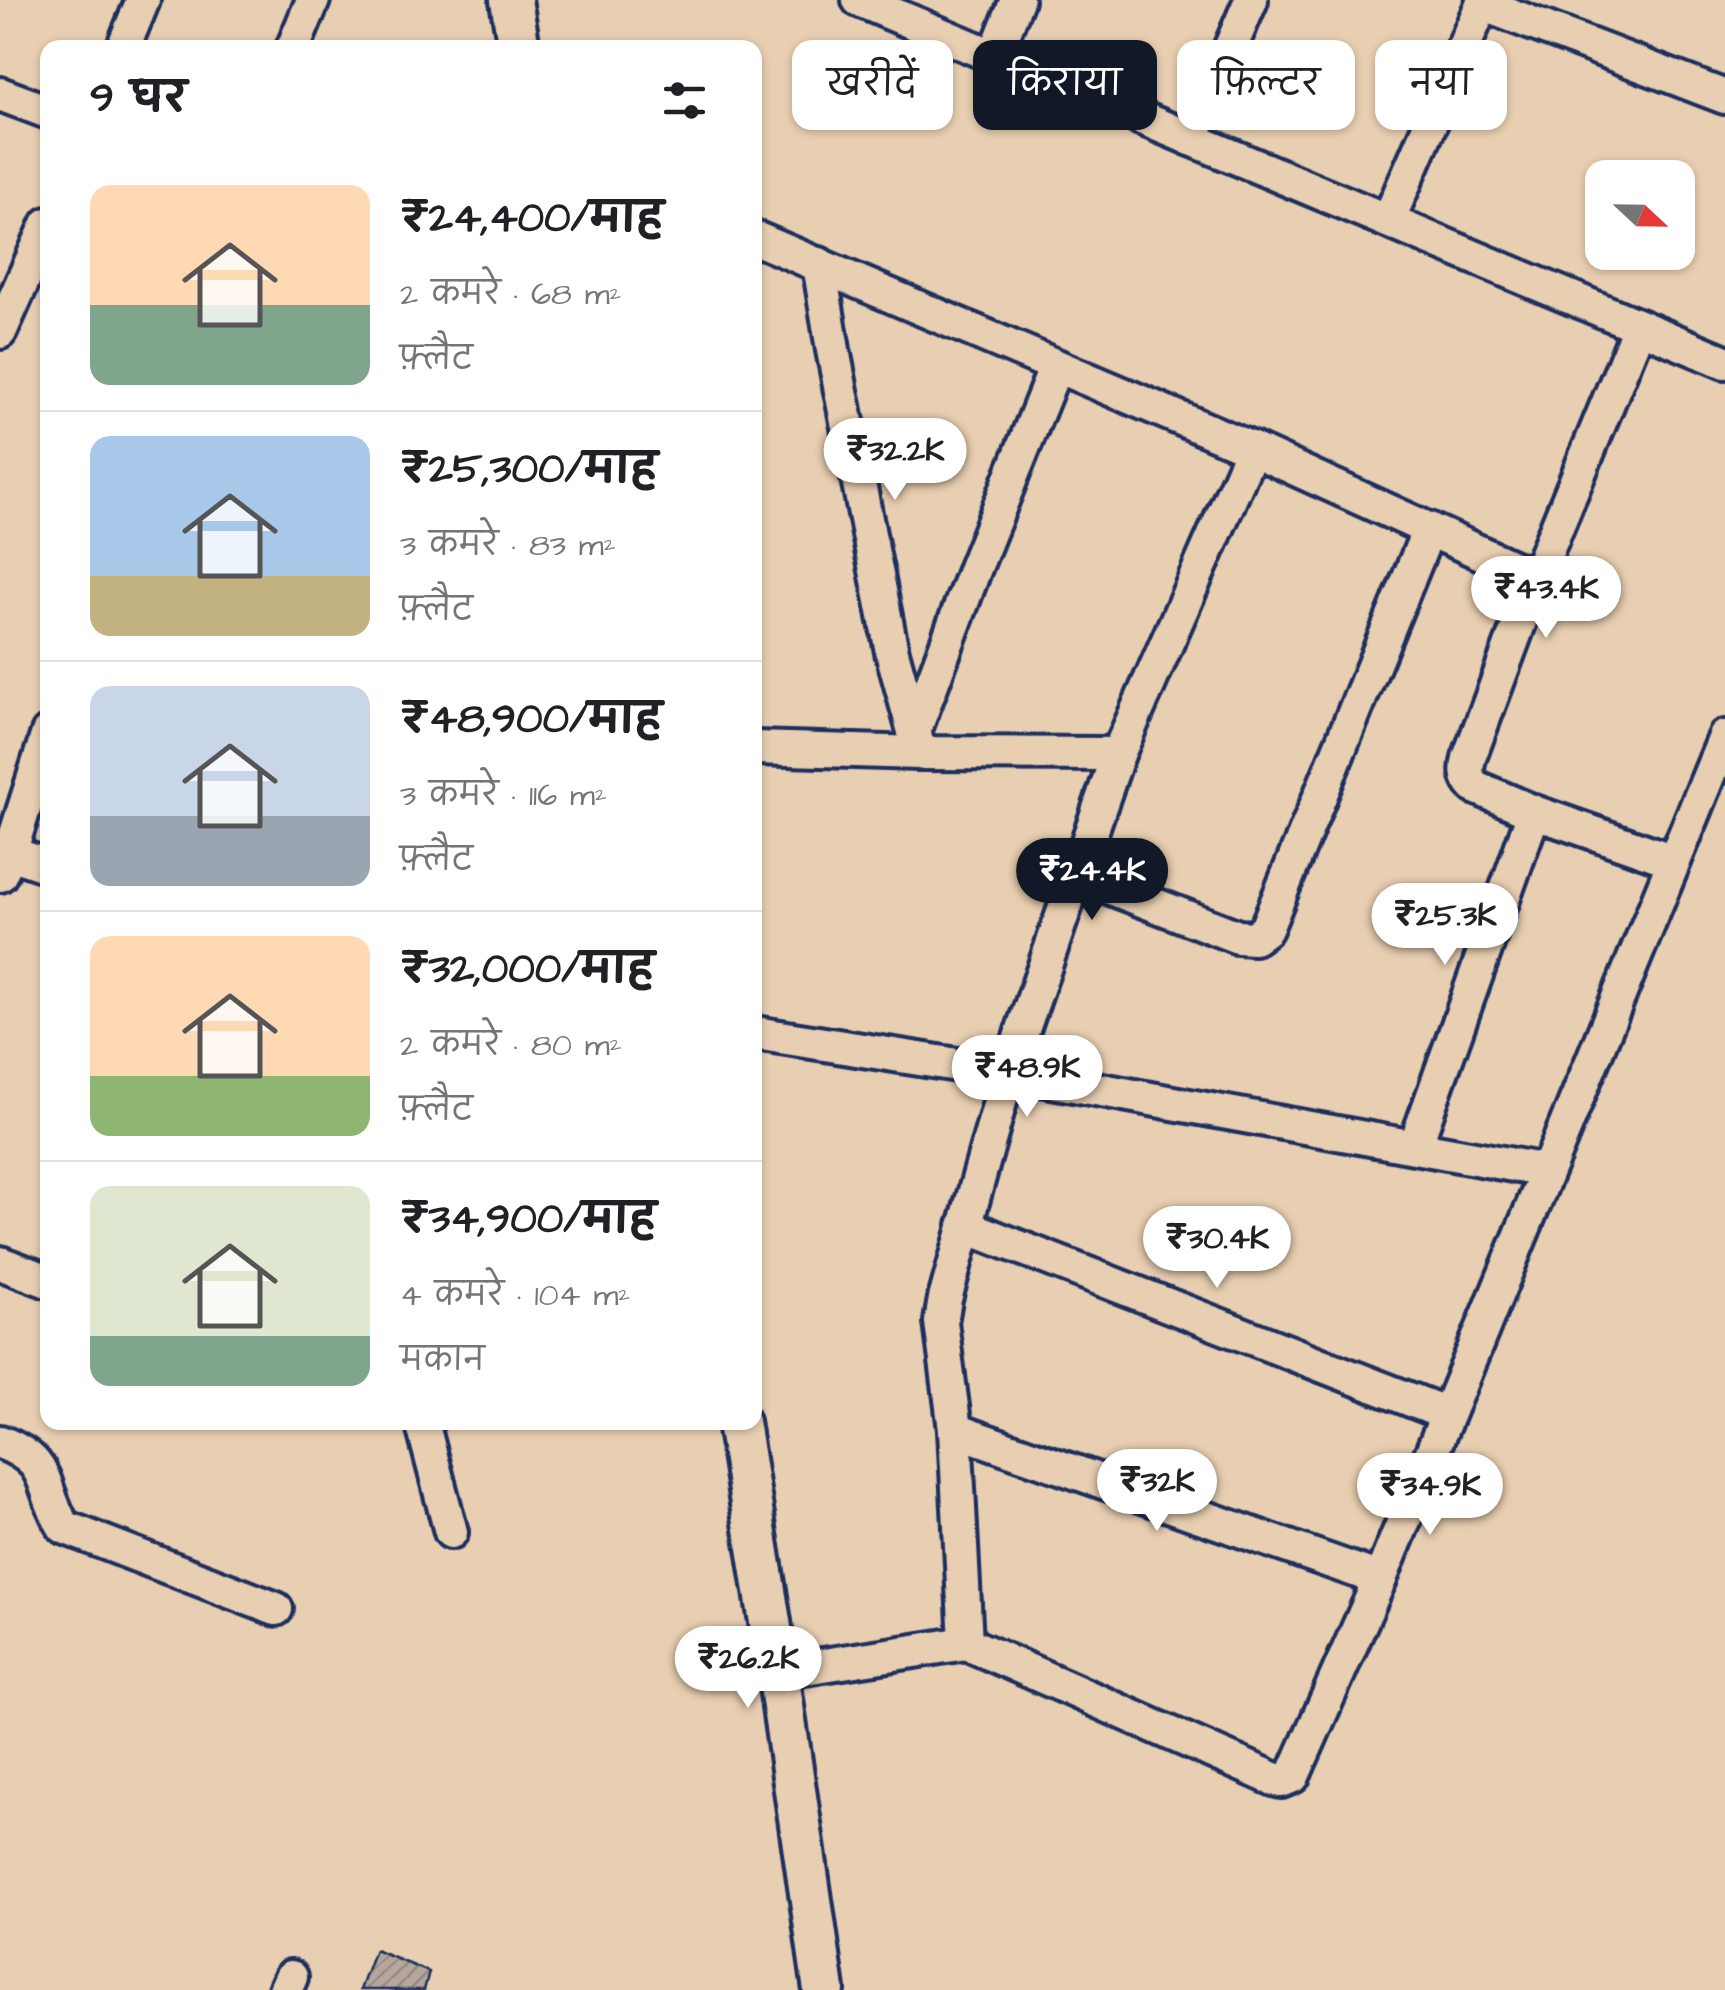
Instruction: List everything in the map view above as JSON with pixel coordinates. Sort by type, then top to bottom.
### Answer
[{"type":"street","points":[[126,40],[142,0]]},
{"type":"street","points":[[297,40],[313,0]]},
{"type":"street","points":[[511,0],[518,40]]},
{"type":"street","points":[[859,0],[973,47]]},
{"type":"street","points":[[1001,40],[1017,0]]},
{"type":"street","points":[[1190,139],[1251,0]]},
{"type":"street","points":[[1388,222],[1483,2],[1725,97]]},
{"type":"street","points":[[0,94],[40,109]]},
{"type":"street","points":[[1157,125],[1725,362]]},
{"type":"street","points":[[762,241],[1252,449],[1536,578]]},
{"type":"street","points":[[0,332],[40,242]]},
{"type":"street","points":[[819,264],[892,652],[917,743]]},
{"type":"street","points":[[1640,326],[1536,578],[1467,767],[1475,786],[1534,812],[1674,861]]},
{"type":"street","points":[[917,743],[975,568],[1056,366]]},
{"type":"street","points":[[966,1643],[955,1430],[941,1322],[944,1299],[1008,1073],[1118,754],[1252,449]]},
{"type":"street","points":[[1075,874],[1238,937],[1254,938],[1266,929],[1429,529]]},
{"type":"street","points":[[778,1672],[966,1643],[1274,1779],[1288,1780],[1298,1770],[1380,1580],[1725,737]]},
{"type":"street","points":[[762,748],[917,743],[1118,754]]},
{"type":"street","points":[[40,757],[5,864],[40,866]]},
{"type":"street","points":[[1415,1146],[1534,812]]},
{"type":"street","points":[[762,1034],[1008,1073],[1546,1171]]},
{"type":"street","points":[[965,1226],[1447,1414]]},
{"type":"street","points":[[0,1263],[40,1278]]},
{"type":"street","points":[[423,1430],[451,1532]]},
{"type":"street","points":[[739,1430],[824,1990]]},
{"type":"street","points":[[955,1430],[1380,1580]]},
{"type":"street","points":[[0,1442],[18,1449],[36,1464],[64,1527],[276,1609]]},
{"type":"building","points":[[375,1950],[429,1972],[424,1990],[360,1990]]}]
